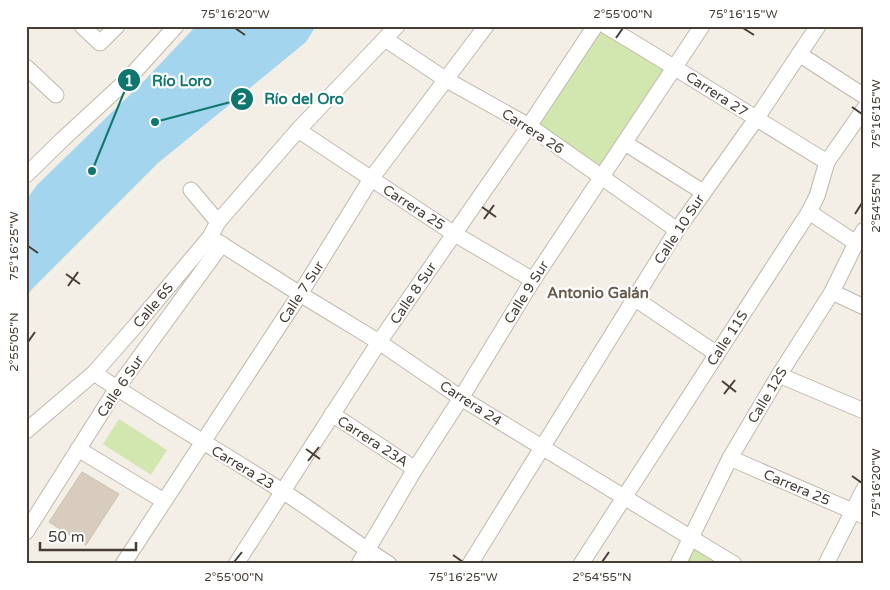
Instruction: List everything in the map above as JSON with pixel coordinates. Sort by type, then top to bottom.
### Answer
[{"type":"street","points":[[82,26],[100,43],[117,26]]},
{"type":"street","points":[[26,176],[128,79],[176,26]]},
{"type":"street","name":"Calle 6 Sur","points":[[26,532],[117,388],[216,240],[218,222],[298,130],[396,26]]},
{"type":"street","name":"Calle 7 Sur","points":[[124,564],[300,294],[371,179],[486,26]]},
{"type":"street","name":"Calle 8 Sur","points":[[236,564],[380,342],[529,126],[595,26]]},
{"type":"street","name":"Carrera 27","points":[[606,26],[827,162]]},
{"type":"street","name":"Calle 9 Sur","points":[[359,564],[415,469],[533,280],[702,26]]},
{"type":"street","name":"Calle 10 Sur","points":[[470,564],[677,230],[756,119],[818,26]]},
{"type":"street","name":"Carrera 26","points":[[385,39],[446,79],[529,126],[677,230]]},
{"type":"street","points":[[799,54],[864,96]]},
{"type":"street","points":[[26,68],[56,95]]},
{"type":"street","name":"Calle 11S","points":[[581,564],[809,212],[827,162],[864,109]]},
{"type":"street","name":"Carrera 25","points":[[298,130],[454,233],[533,280]]},
{"type":"street","points":[[625,143],[703,192]]},
{"type":"street","points":[[191,190],[218,222]]},
{"type":"street","points":[[809,212],[856,243]]},
{"type":"street","name":"Calle 12S","points":[[678,564],[730,458],[779,375],[832,292],[864,230]]},
{"type":"street","name":"Carrera 24","points":[[216,240],[380,342],[461,398],[734,564]]},
{"type":"street","name":"Calle 6S","points":[[26,431],[94,373],[216,240]]},
{"type":"street","points":[[832,292],[864,307]]},
{"type":"street","points":[[634,298],[717,354]]},
{"type":"street","name":"Carrera 23","points":[[94,373],[283,492],[389,564]]},
{"type":"street","points":[[779,375],[864,411]]},
{"type":"street","name":"Carrera 23A","points":[[332,414],[415,469]]},
{"type":"street","points":[[78,449],[164,500]]},
{"type":"street","name":"Carrera 25","points":[[730,458],[858,514]]},
{"type":"street","points":[[826,564],[858,514],[864,488]]},
{"type":"green space","points":[[595,26],[675,67],[602,177],[529,126]]},
{"type":"green space","points":[[119,419],[167,450],[151,475],[103,444]]},
{"type":"green space","points":[[691,546],[721,564],[683,564]]},
{"type":"water","points":[[196,26],[316,26],[306,42],[158,163],[26,297],[26,200],[37,185],[144,81]]},
{"type":"building","points":[[82,472],[119,494],[86,545],[49,522]]},
{"type":"place","name":"Río del Oro","points":[[155,122]]},
{"type":"place","name":"Río Loro","points":[[92,171]]},
{"type":"district","name":"Antonio Galán","points":[[598,293]]}]
